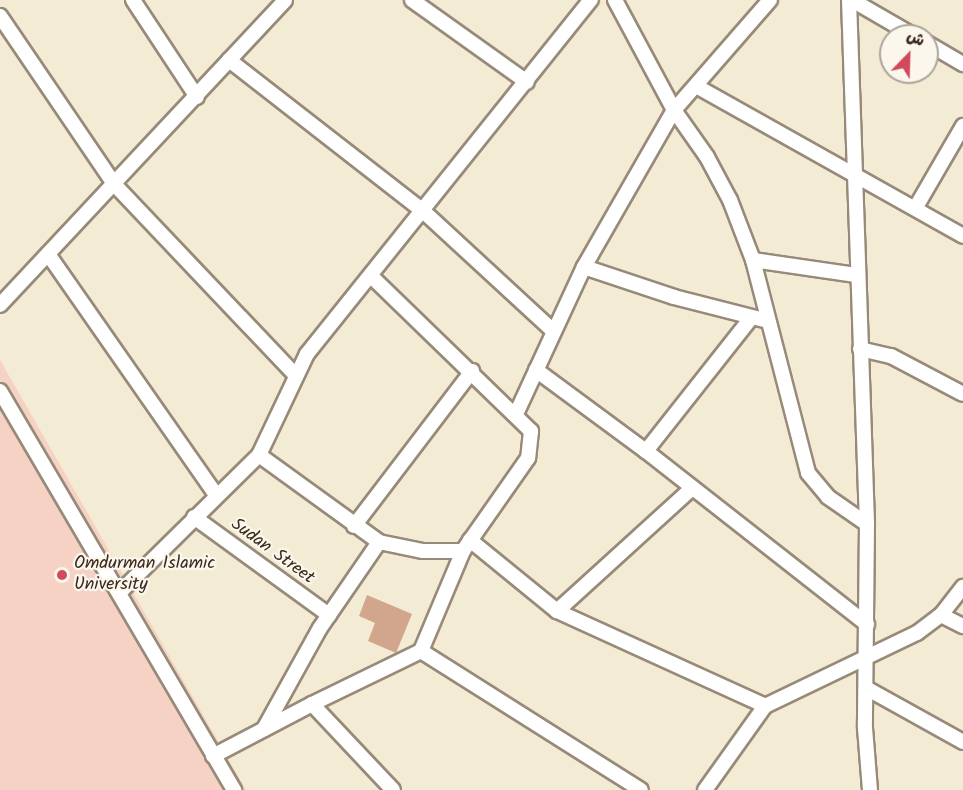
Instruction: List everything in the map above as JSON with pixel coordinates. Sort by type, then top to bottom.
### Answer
[{"type":"street","points":[[133,0],[197,97]]},
{"type":"street","points":[[412,0],[527,82]]},
{"type":"street","points":[[119,592],[259,455],[295,375],[321,337],[591,0]]},
{"type":"street","points":[[615,0],[674,110],[726,191],[753,260],[808,473],[828,497],[867,524]]},
{"type":"street","points":[[516,414],[584,267],[674,110],[770,0]]},
{"type":"street","points":[[850,0],[893,24]]},
{"type":"street","points":[[850,0],[856,275],[867,524],[868,658],[866,688],[870,790]]},
{"type":"street","points":[[0,305],[197,97],[283,1]]},
{"type":"street","points":[[0,16],[115,185],[295,375]]},
{"type":"street","points":[[939,50],[963,64]]},
{"type":"street","points":[[229,60],[422,210],[553,331]]},
{"type":"street","points":[[696,86],[854,171],[963,236]]},
{"type":"street","points":[[916,207],[963,126]]},
{"type":"street","points":[[48,254],[216,495]]},
{"type":"street","points":[[753,260],[856,275]]},
{"type":"street","points":[[584,267],[751,318],[768,321]]},
{"type":"street","points":[[213,756],[312,704],[421,651],[466,546],[528,458],[531,431],[472,371],[371,276]]},
{"type":"street","points":[[646,451],[751,318]]},
{"type":"street","points":[[860,349],[891,356],[963,394]]},
{"type":"street","points":[[536,370],[646,451],[867,624]]},
{"type":"street","points":[[354,526],[472,371]]},
{"type":"street","points":[[0,391],[234,790]]},
{"type":"street","points":[[259,455],[379,542],[423,551],[466,546],[556,610],[765,706]]},
{"type":"street","points":[[556,610],[692,488]]},
{"type":"street","name":"Sudan Street","points":[[194,517],[329,615]]},
{"type":"street","points":[[264,729],[329,615],[379,542]]},
{"type":"street","points":[[705,790],[765,706],[917,633],[941,615],[963,587]]},
{"type":"street","points":[[941,615],[963,626]]},
{"type":"street","points":[[421,651],[641,790]]},
{"type":"street","points":[[866,688],[963,742]]},
{"type":"street","points":[[312,704],[393,790]]},
{"type":"shaded area","name":"Omdurman Islamic University","points":[[0,360],[246,790],[0,790]]},
{"type":"building","points":[[367,595],[412,614],[396,653],[368,641],[375,623],[359,616]]},
{"type":"place","name":"Omdurman Islamic University","points":[[62,575]]}]
